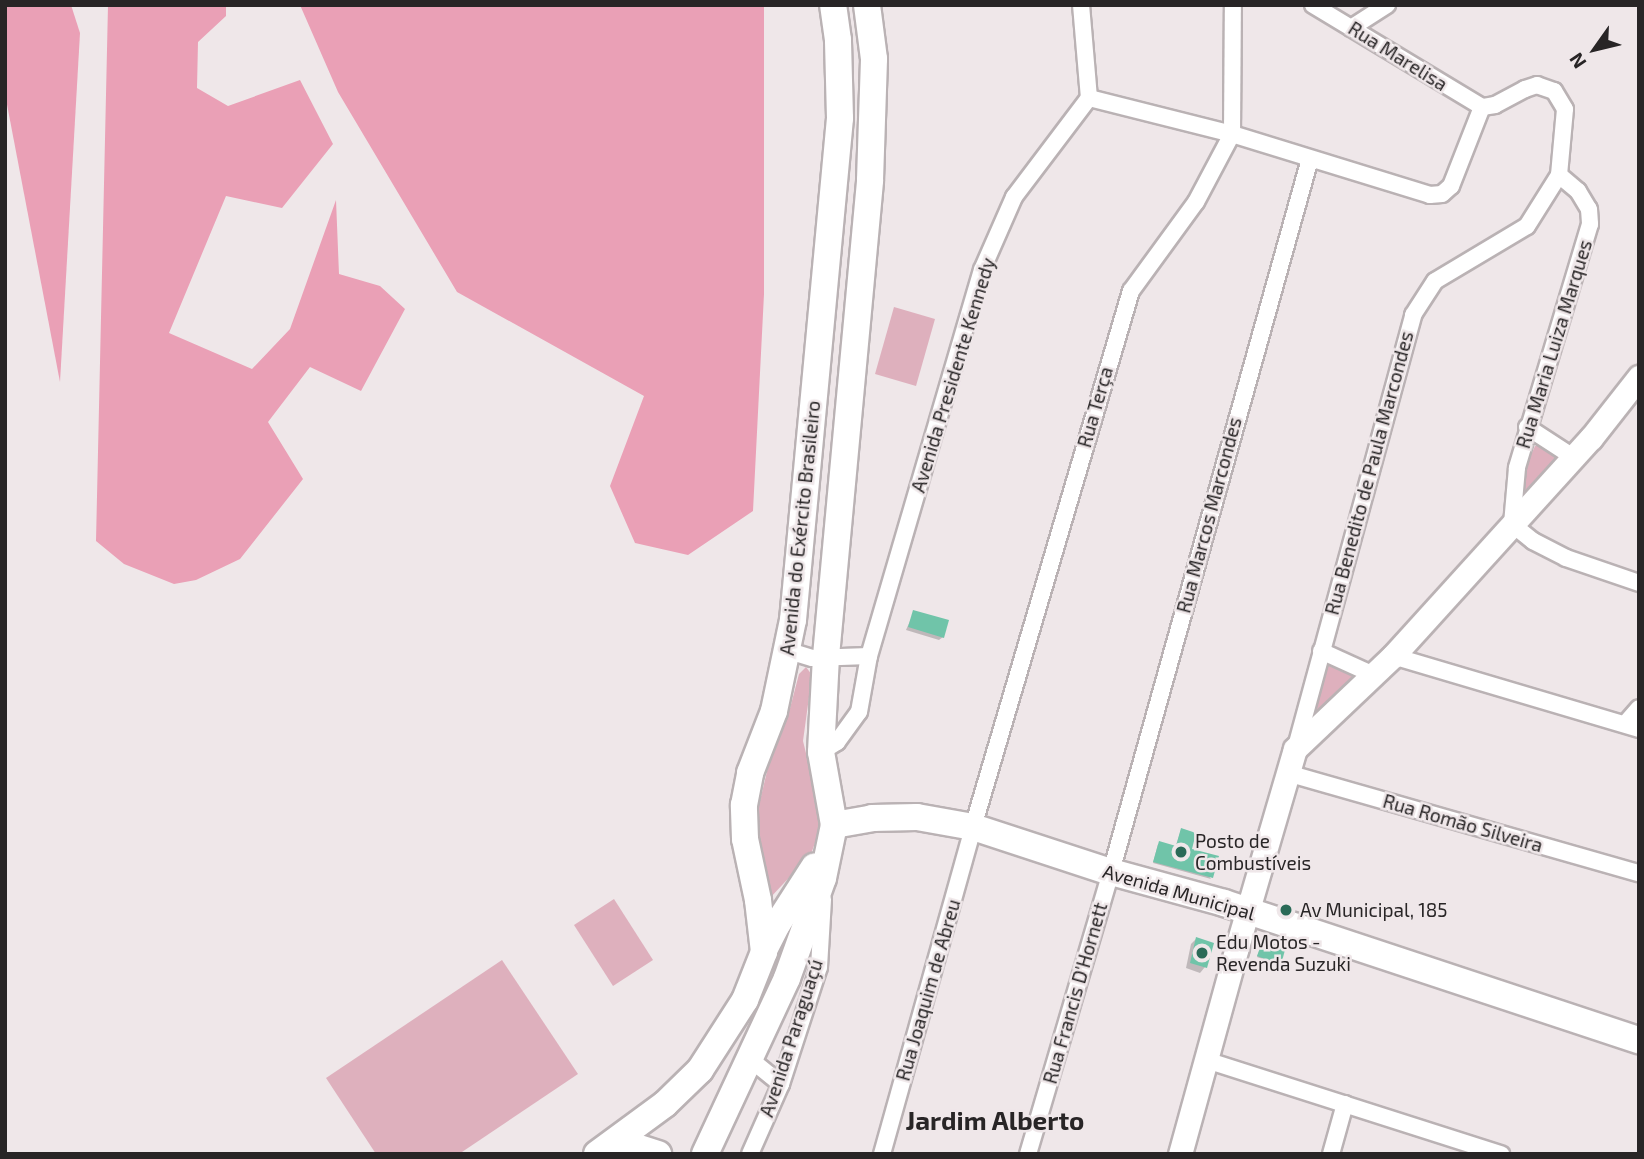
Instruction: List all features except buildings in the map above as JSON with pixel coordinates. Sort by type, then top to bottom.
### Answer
[{"type":"main road","name":"Avenida do Exército Brasileiro","points":[[600,1151],[665,1104],[700,1070],[745,1000],[764,952],[758,900],[745,839],[744,805],[750,773],[774,711],[789,651],[839,131],[838,40],[833,5]]},
{"type":"main road","name":"Avenida do Exército Brasileiro","points":[[705,1154],[787,978],[823,878],[834,825],[821,752],[826,656],[870,180],[874,59],[867,5]]},
{"type":"main road","points":[[1180,1154],[1295,749],[1393,656],[1573,457],[1639,377]]},
{"type":"main road","name":"Avenida Municipal","points":[[834,825],[872,818],[918,817],[973,827],[1111,872],[1248,912],[1639,1040]]},
{"type":"main road","points":[[764,952],[778,923],[809,878],[834,825]]},
{"type":"main road","points":[[600,1151],[624,1143],[659,1154]]},
{"type":"street","points":[[1081,5],[1089,98],[1232,134],[1430,195],[1442,194],[1451,186],[1482,107]]},
{"type":"street","name":"Rua Terça","points":[[973,827],[1131,291],[1196,202],[1232,134],[1233,5]]},
{"type":"street","name":"Rua Marelisa","points":[[1313,5],[1482,107]]},
{"type":"street","points":[[1351,28],[1387,5]]},
{"type":"street","name":"Rua Benedito de Paula Marcondes","points":[[1295,749],[1413,316],[1435,281],[1527,226],[1559,175],[1565,109],[1554,91],[1537,85],[1495,105],[1482,107]]},
{"type":"street","name":"Avenida Presidente Kennedy","points":[[821,752],[837,742],[859,712],[869,656],[982,270],[1014,197],[1089,98]]},
{"type":"street","name":"Rua Marcos Marcondes","points":[[1111,872],[1310,159]]},
{"type":"street","name":"Rua Maria Luiza Marques","points":[[1512,524],[1517,468],[1527,427],[1590,225],[1589,209],[1578,191],[1559,175]]},
{"type":"street","points":[[1527,427],[1573,457]]},
{"type":"street","points":[[1512,524],[1533,541],[1566,558],[1639,583]]},
{"type":"street","points":[[789,651],[800,656],[869,656]]},
{"type":"street","points":[[1321,651],[1374,675]]},
{"type":"street","points":[[1393,656],[1632,726],[1639,708]]},
{"type":"street","name":"Rua Romão Silveira","points":[[1287,773],[1639,873]]},
{"type":"street","name":"Rua Joaquim de Abreu","points":[[882,1154],[973,827]]},
{"type":"street","name":"Rua Francis D'Hornett","points":[[1028,1154],[1111,872]]},
{"type":"street","name":"Avenida Paraguaçú","points":[[750,1154],[781,1084],[819,967],[823,878]]},
{"type":"street","points":[[750,1059],[781,1084]]},
{"type":"street","points":[[1206,1060],[1501,1154]]},
{"type":"street","points":[[1331,1154],[1345,1104]]},
{"type":"shaded area","points":[[5,5],[71,5],[80,33],[60,382],[5,94]]},
{"type":"shaded area","points":[[108,5],[226,5],[226,16],[198,42],[197,88],[228,106],[300,80],[333,144],[282,208],[226,196],[169,333],[252,369],[290,329],[336,200],[339,274],[380,286],[405,309],[361,391],[310,367],[268,422],[303,479],[240,559],[196,580],[174,584],[124,564],[96,541]]},
{"type":"shaded area","points":[[300,5],[764,5],[764,294],[753,511],[688,555],[635,543],[610,486],[644,396],[457,292],[338,92]]},
{"type":"shaded area","points":[[894,307],[935,319],[916,386],[875,374]]},
{"type":"shaded area","points":[[1547,445],[1561,456],[1523,494],[1527,464],[1535,446]]},
{"type":"shaded area","points":[[1333,662],[1352,670],[1355,680],[1315,722],[1310,717],[1326,667]]},
{"type":"shaded area","points":[[806,667],[812,675],[803,741],[820,810],[820,829],[811,854],[770,898],[760,874],[757,813],[770,759],[788,716],[799,674]]},
{"type":"shaded area","points":[[614,899],[653,960],[613,986],[574,925]]},
{"type":"shaded area","points":[[502,960],[578,1074],[459,1154],[376,1154],[326,1078]]},
{"type":"place","name":"Posto de Combustíveis","points":[[1181,852]]},
{"type":"place","name":"Av Municipal, 185","points":[[1286,910]]},
{"type":"place","name":"Edu Motos - Revenda Suzuki","points":[[1202,953]]},
{"type":"district","name":"Jardim Alberto","points":[[995,1120]]}]
